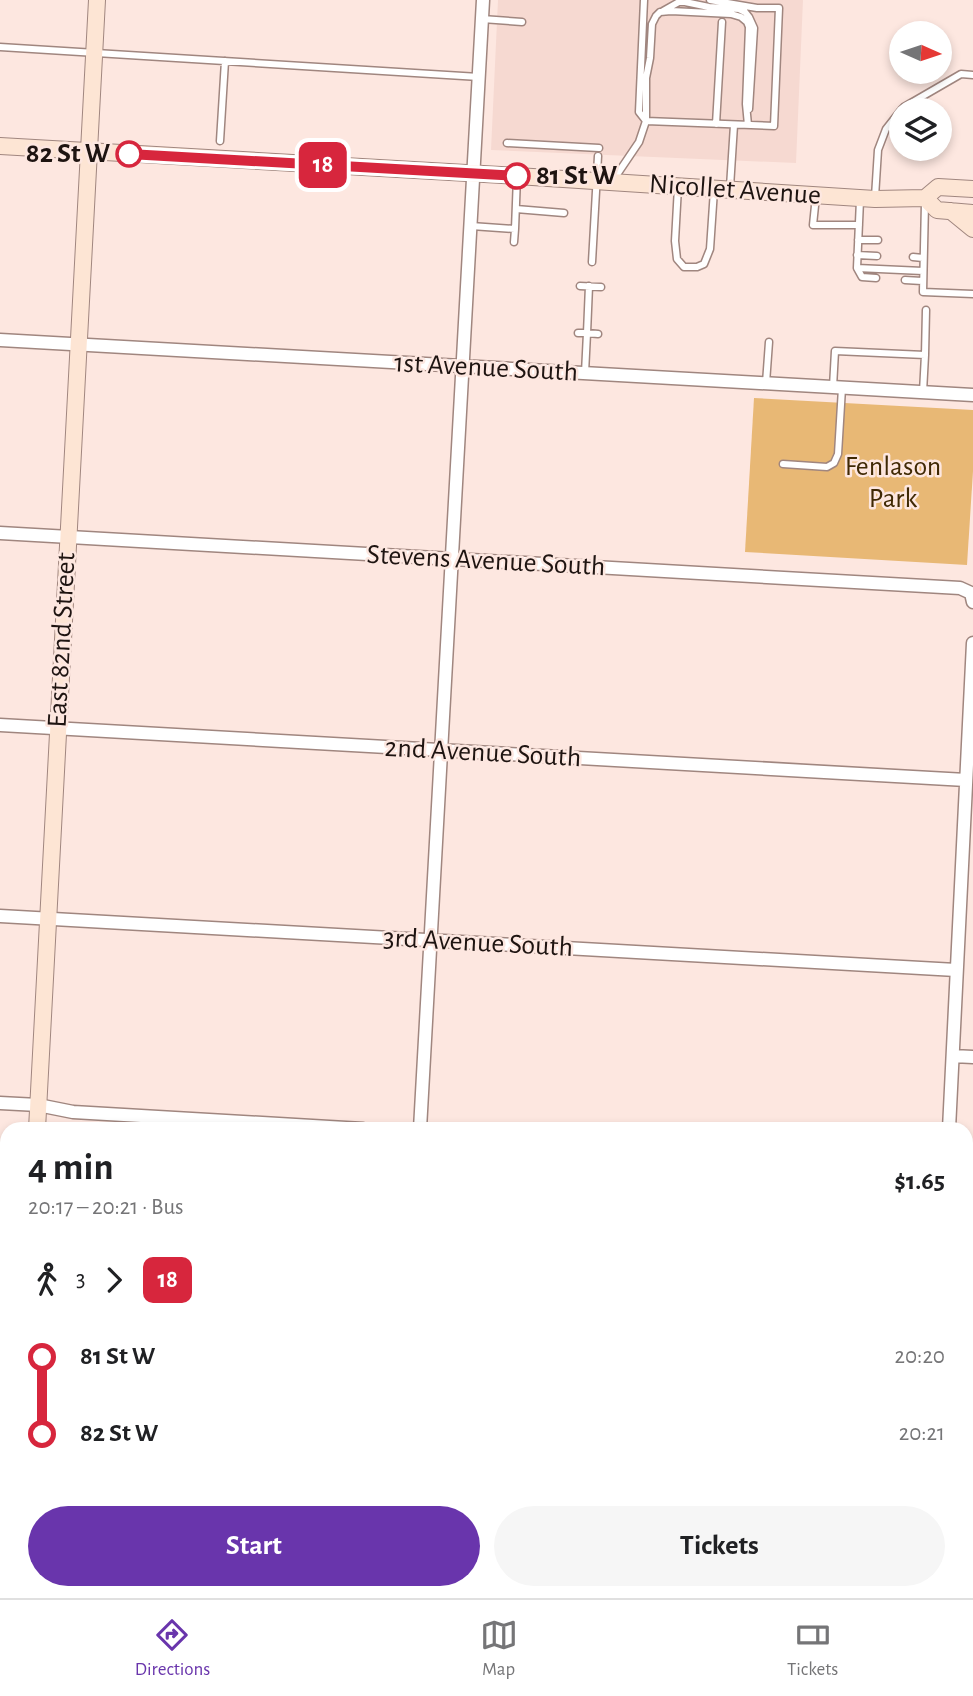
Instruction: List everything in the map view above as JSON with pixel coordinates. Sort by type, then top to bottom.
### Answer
[{"type":"street","name":"East 82nd Street","points":[[37,1122],[97,0]]},
{"type":"street","points":[[420,1122],[483,0]]},
{"type":"street","name":"Nicollet Avenue","points":[[0,146],[868,198],[925,198],[938,187],[973,189]]},
{"type":"street","name":"Nicollet Avenue","points":[[925,198],[937,210],[973,213]]},
{"type":"street","points":[[951,211],[973,229]]},
{"type":"street","name":"1st Avenue South","points":[[0,340],[973,395]]},
{"type":"street","name":"Stevens Avenue South","points":[[0,533],[960,588],[972,598]]},
{"type":"street","points":[[949,1122],[973,643]]},
{"type":"street","name":"2nd Avenue South","points":[[0,725],[966,780]]},
{"type":"street","name":"3rd Avenue South","points":[[0,916],[956,970]]},
{"type":"street","points":[[953,1056],[973,1057]]},
{"type":"street","points":[[0,1103],[38,1105],[73,1112],[243,1122]]},
{"type":"lane","points":[[644,0],[639,112],[646,121],[774,126],[780,0]]},
{"type":"lane","points":[[710,0],[757,8],[779,8]]},
{"type":"lane","points":[[605,181],[639,142],[646,121],[646,78],[652,24],[660,12],[679,2],[739,9],[749,17],[754,29],[748,125]]},
{"type":"lane","points":[[482,19],[522,22]]},
{"type":"lane","points":[[716,124],[722,22]]},
{"type":"lane","points":[[0,47],[479,76]]},
{"type":"lane","points":[[220,141],[225,61]]},
{"type":"lane","points":[[920,98],[961,75],[973,75]]},
{"type":"lane","points":[[678,186],[675,241],[677,259],[684,267],[698,267],[705,264],[710,249],[734,125]]},
{"type":"lane","points":[[876,278],[862,277],[857,268],[859,225],[868,198],[877,150],[889,125]]},
{"type":"lane","points":[[507,143],[599,152],[605,181],[592,262]]},
{"type":"lane","points":[[514,242],[517,176]]},
{"type":"lane","points":[[816,195],[813,225],[859,225]]},
{"type":"lane","points":[[925,198],[923,292],[973,294]]},
{"type":"lane","points":[[516,209],[564,213]]},
{"type":"lane","points":[[471,226],[514,229]]},
{"type":"lane","points":[[858,240],[878,240]]},
{"type":"lane","points":[[913,242],[924,243]]},
{"type":"lane","points":[[858,255],[877,256]]},
{"type":"lane","points":[[913,257],[923,258]]},
{"type":"lane","points":[[857,268],[923,271]]},
{"type":"lane","points":[[905,280],[922,281]]},
{"type":"lane","points":[[580,286],[601,287]]},
{"type":"lane","points":[[585,373],[589,286]]},
{"type":"lane","points":[[923,392],[926,310]]},
{"type":"lane","points":[[578,333],[598,334]]},
{"type":"lane","points":[[766,383],[769,342]]},
{"type":"lane","points":[[783,464],[827,467],[834,463],[838,454],[835,351],[925,355]]},
{"type":"shaded area","points":[[498,0],[803,0],[796,163],[491,150]]},
{"type":"green space","name":"Fenlason Park","points":[[754,398],[973,410],[973,471],[967,565],[745,552]]},
{"type":"bus line","name":"18","points":[[129,154],[517,176]]},
{"type":"place","name":"82 St W","points":[[129,154]]},
{"type":"place","name":"81 St W","points":[[517,176]]}]
